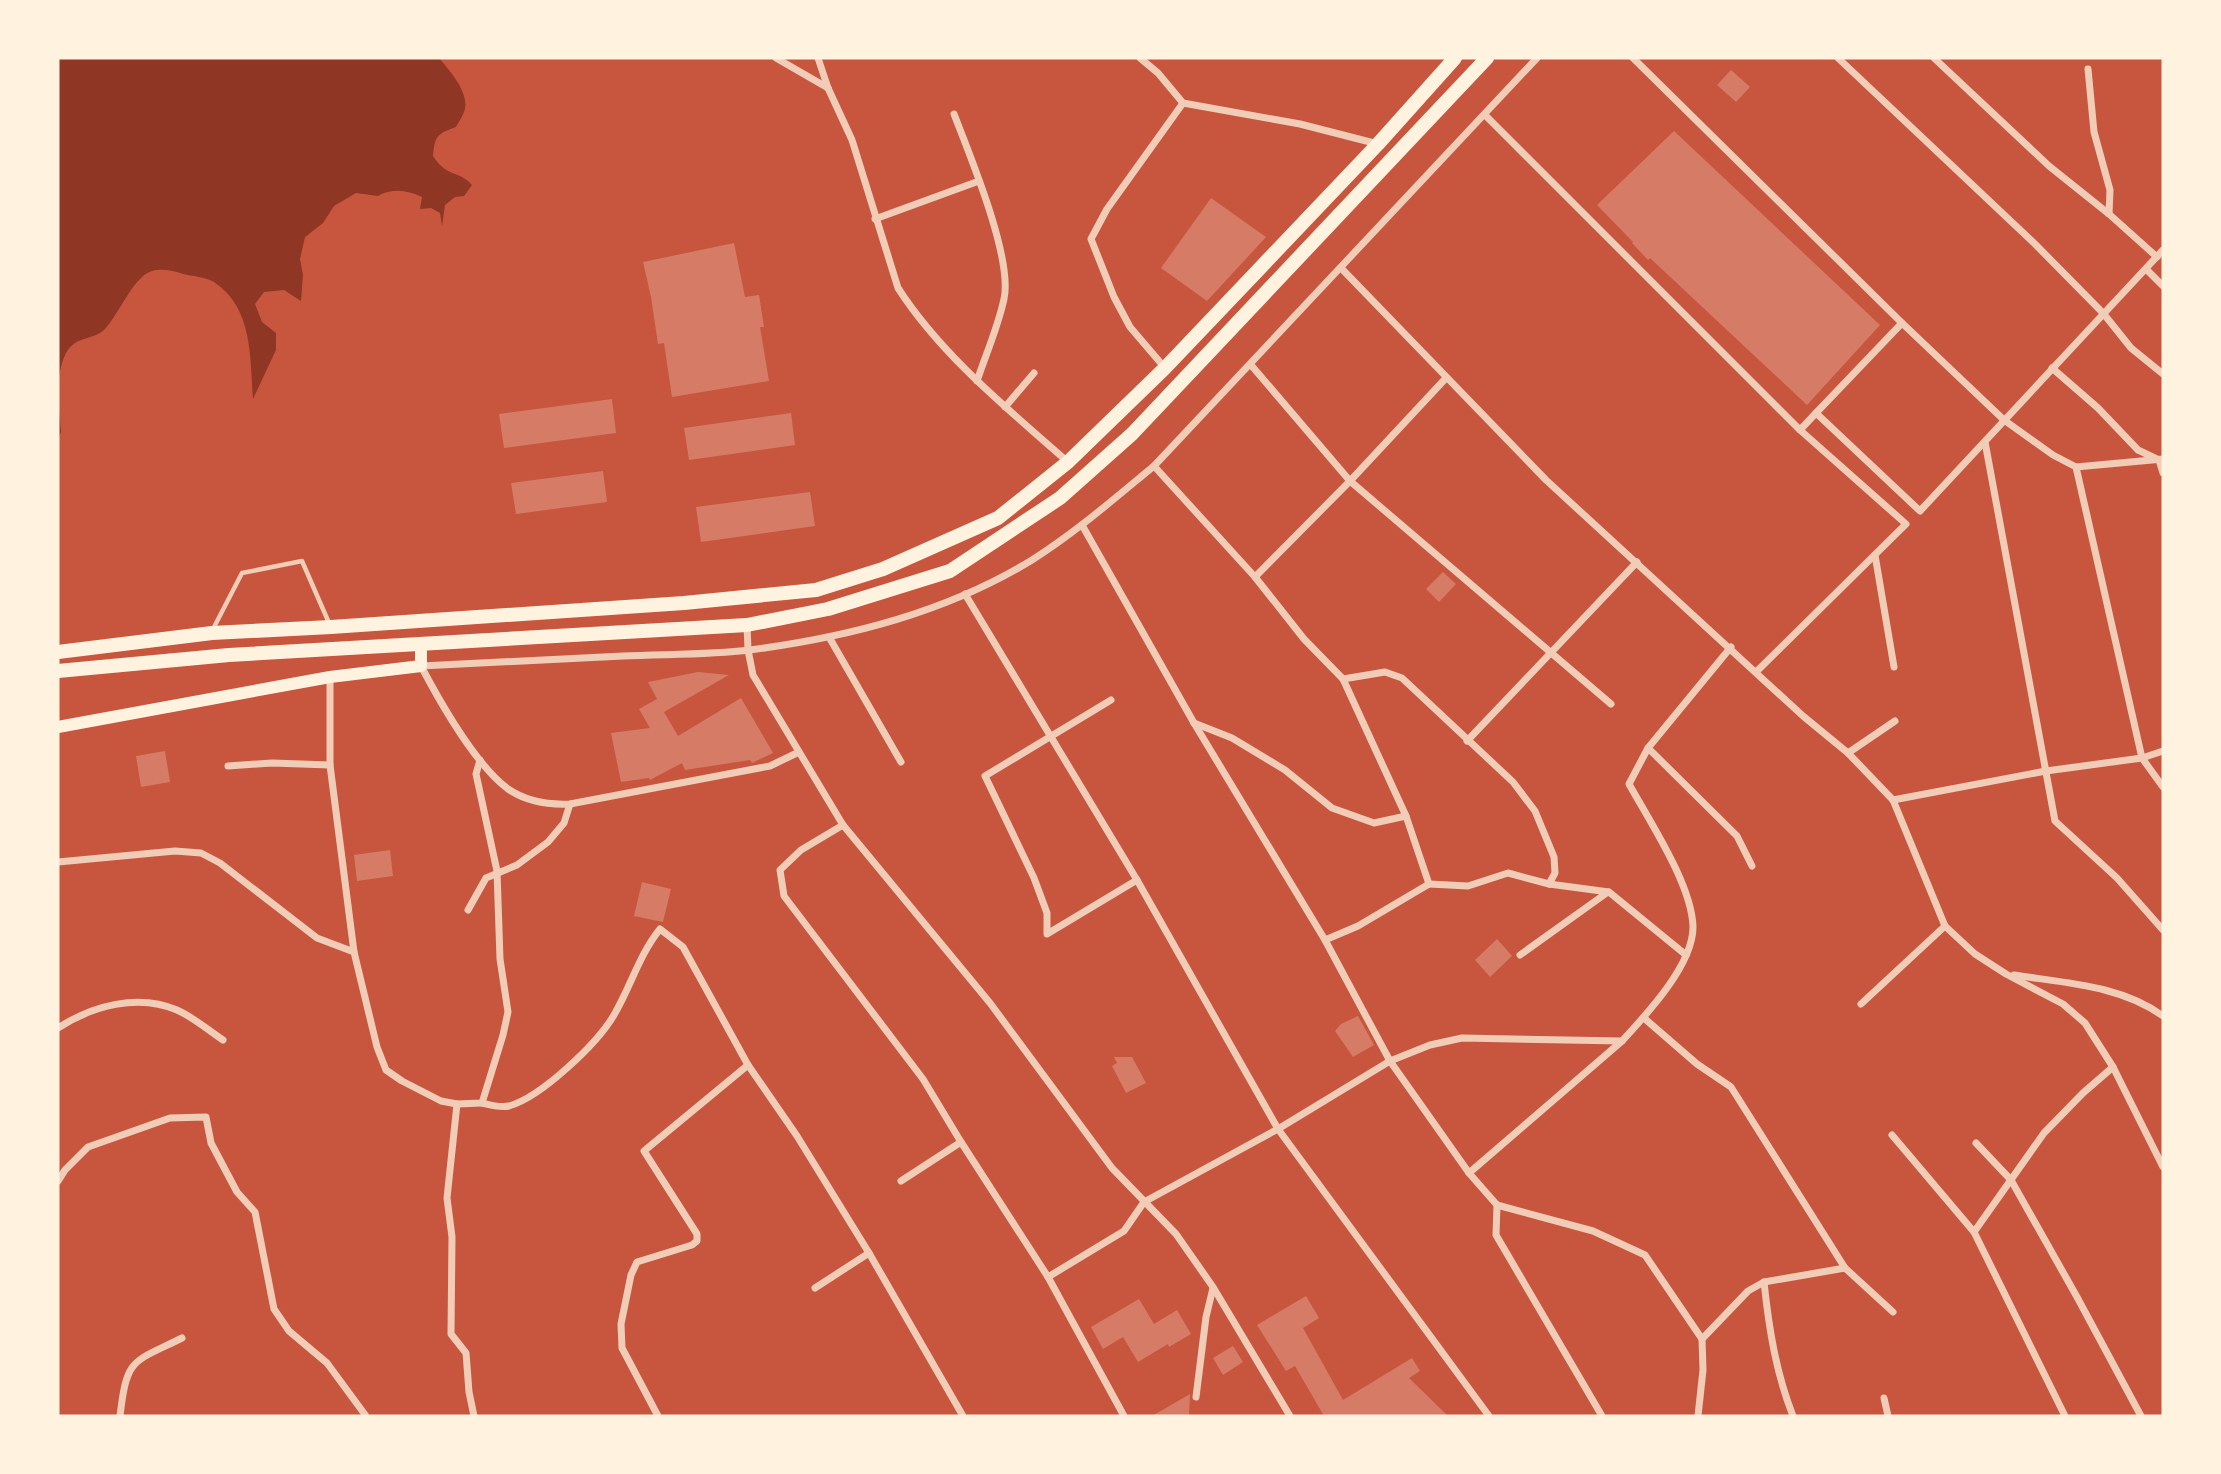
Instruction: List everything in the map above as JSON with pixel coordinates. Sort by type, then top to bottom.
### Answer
[{"type":"main road","points":[[58,652],[212,633],[684,603],[816,590],[883,569],[999,518],[1068,462],[1165,368],[1378,144],[1455,58]]},
{"type":"main road","points":[[58,671],[229,654],[747,625],[828,609],[950,571],[1060,498],[1132,434],[1487,58]]},
{"type":"main road","points":[[58,727],[330,677],[421,666],[421,645]]},
{"type":"street","points":[[776,58],[828,88]]},
{"type":"street","points":[[817,58],[852,140],[898,288],[911,308],[977,381],[1068,462]]},
{"type":"street","points":[[1140,58],[1158,73],[1183,103],[1300,124],[1378,144]]},
{"type":"street","points":[[799,752],[769,766],[570,804],[550,805],[529,800],[508,789],[480,760],[421,666],[748,650],[829,637],[887,623],[965,594],[1032,560],[1082,525],[1154,466],[1537,58]]},
{"type":"street","points":[[1633,58],[2004,420],[2053,455],[2076,467],[2161,459]]},
{"type":"street","points":[[1838,58],[2035,244],[2102,313],[2131,348],[2163,374]]},
{"type":"street","points":[[1934,58],[2049,166],[2157,257]]},
{"type":"street","points":[[2088,69],[2094,132],[2110,190],[2109,214]]},
{"type":"street","points":[[1165,368],[1130,327],[1114,297],[1091,239],[1107,209],[1183,103]]},
{"type":"street","points":[[954,114],[979,181],[1003,261],[1004,297],[977,381]]},
{"type":"street","points":[[1485,115],[1800,430],[1906,524],[1756,672]]},
{"type":"street","points":[[875,219],[979,181]]},
{"type":"street","points":[[1816,413],[1920,512],[2163,250]]},
{"type":"street","points":[[1341,268],[1546,480],[1848,753],[1893,800],[1945,926],[1975,954],[2063,1004],[2085,1023],[2113,1067],[2163,1167]]},
{"type":"street","points":[[2146,268],[2163,286]]},
{"type":"street","points":[[1800,430],[1902,323]]},
{"type":"street","points":[[1251,365],[1350,481],[1611,704]]},
{"type":"street","points":[[2052,368],[2098,408],[2137,450],[2161,459]]},
{"type":"street","points":[[1005,407],[1034,373]]},
{"type":"street","points":[[1255,577],[1446,378]]},
{"type":"street","points":[[1985,442],[2055,821],[2117,878],[2163,930]]},
{"type":"street","points":[[2161,459],[2163,474]]},
{"type":"street","points":[[1154,466],[1255,577],[1304,639],[1343,679],[1406,816],[1429,884]]},
{"type":"street","points":[[2076,467],[2141,758],[2163,788]]},
{"type":"street","points":[[1082,525],[1194,723],[1325,940],[1390,1061],[1469,1173],[1497,1205],[1593,1231],[1645,1255],[1702,1339],[1703,1370],[1699,1416]]},
{"type":"street","points":[[1875,555],[1894,667]]},
{"type":"street","points":[[1467,741],[1637,562]]},
{"type":"street","points":[[965,594],[1137,880],[1278,1129],[1489,1416]]},
{"type":"street","points":[[747,625],[753,675],[843,825],[990,1003],[1112,1168],[1176,1234],[1213,1287],[1290,1416]]},
{"type":"street","points":[[829,637],[901,762]]},
{"type":"street","points":[[1469,1173],[1622,1041],[1662,997],[1686,955],[1693,928],[1688,902],[1676,870],[1629,784],[1648,748],[1731,647]]},
{"type":"street","points":[[1343,679],[1385,672],[1402,678],[1513,782],[1535,811],[1554,857],[1555,873],[1549,884]]},
{"type":"street","points":[[330,677],[330,765],[354,952],[377,1047],[386,1070],[441,1101],[508,1106],[548,1085],[603,1031],[614,1015],[646,945],[660,929],[683,947],[748,1065],[797,1136],[869,1253],[963,1416]]},
{"type":"street","points":[[1111,700],[985,776],[1034,878],[1047,914],[1047,934],[1137,880]]},
{"type":"street","points":[[1848,753],[1895,720]]},
{"type":"street","points":[[1194,723],[1232,738],[1274,763],[1332,808],[1374,823],[1406,816]]},
{"type":"street","points":[[1648,748],[1737,836],[1752,866]]},
{"type":"street","points":[[1893,800],[2046,771],[2141,758],[2163,751]]},
{"type":"street","points":[[480,760],[476,775],[497,872],[500,959],[508,1012],[482,1103]]},
{"type":"street","points":[[228,766],[272,763],[330,765]]},
{"type":"street","points":[[468,910],[486,878],[517,865],[548,842],[564,823],[570,804]]},
{"type":"street","points":[[843,825],[801,850],[780,870],[784,896],[923,1079],[1048,1277],[1124,1416]]},
{"type":"street","points":[[58,862],[174,851],[201,853],[220,863],[317,938],[354,952]]},
{"type":"street","points":[[1325,940],[1358,926],[1429,884],[1468,886],[1508,873],[1549,884],[1609,892],[1686,955]]},
{"type":"street","points":[[1520,955],[1609,892]]},
{"type":"street","points":[[1861,1004],[1945,926]]},
{"type":"street","points":[[2006,974],[2120,993],[2147,1004],[2163,1016]]},
{"type":"street","points":[[58,1028],[76,1016],[119,1003],[150,1002],[178,1010],[223,1040]]},
{"type":"street","points":[[1644,1018],[1698,1064],[1731,1087],[1845,1268],[1893,1312]]},
{"type":"street","points":[[1048,1277],[1124,1231],[1144,1202],[1278,1129],[1390,1061],[1430,1045],[1462,1038],[1622,1041]]},
{"type":"street","points":[[658,1416],[622,1348],[621,1324],[631,1275],[637,1262],[692,1245],[697,1241],[697,1234],[644,1151],[748,1065]]},
{"type":"street","points":[[1974,1232],[2044,1133],[2113,1067]]},
{"type":"street","points":[[457,1104],[447,1198],[452,1237],[451,1334],[466,1353],[474,1416]]},
{"type":"street","points":[[58,1181],[61,1167],[88,1147],[170,1118],[206,1117],[211,1143],[237,1192],[255,1212],[274,1309],[289,1331],[327,1363],[366,1416]]},
{"type":"street","points":[[1892,1136],[1974,1232],[2064,1416]]},
{"type":"street","points":[[901,1181],[961,1142]]},
{"type":"street","points":[[1976,1143],[2011,1180],[2141,1416]]},
{"type":"street","points":[[1497,1205],[1496,1234],[1602,1416]]},
{"type":"street","points":[[815,1288],[869,1253]]},
{"type":"street","points":[[1702,1339],[1748,1291],[1765,1282],[1845,1268]]},
{"type":"street","points":[[1765,1282],[1770,1337],[1783,1391],[1793,1416]]},
{"type":"street","points":[[1196,1397],[1206,1317],[1213,1287]]},
{"type":"street","points":[[120,1416],[124,1380],[135,1361],[182,1338]]},
{"type":"street","points":[[1884,1398],[1888,1416]]},
{"type":"lane","points":[[212,633],[242,573],[302,561],[331,627]]},
{"type":"shaded area","points":[[58,58],[439,58],[462,90],[465,105],[456,127],[438,137],[433,156],[443,168],[472,185],[464,196],[455,197],[445,205],[442,226],[440,213],[431,208],[420,209],[422,197],[405,191],[378,196],[356,193],[334,206],[323,223],[305,237],[300,259],[303,275],[301,301],[284,290],[264,292],[255,304],[262,322],[276,333],[276,350],[253,399],[247,334],[243,319],[227,293],[214,282],[173,271],[152,271],[142,277],[105,329],[75,343],[66,353],[59,382],[61,432],[58,439]]},
{"type":"building","points":[[1731,70],[1750,87],[1736,102],[1717,85]]},
{"type":"building","points":[[1674,131],[1880,325],[1807,405],[1650,258],[1648,260],[1597,205]]},
{"type":"building","points":[[1211,198],[1266,237],[1207,301],[1161,268]]},
{"type":"building","points":[[734,243],[745,297],[759,295],[764,327],[760,327],[769,381],[672,397],[664,343],[658,344],[643,262]]},
{"type":"building","points":[[612,399],[616,433],[504,448],[499,414]]},
{"type":"building","points":[[791,413],[795,445],[689,460],[684,428]]},
{"type":"building","points":[[603,471],[607,502],[516,514],[511,483]]},
{"type":"building","points":[[810,492],[815,526],[701,542],[696,507]]},
{"type":"building","points":[[1443,572],[1456,584],[1439,602],[1426,589]]},
{"type":"building","points":[[698,672],[729,675],[664,712],[678,736],[741,698],[773,753],[752,763],[750,760],[685,770],[682,763],[650,780],[621,782],[611,733],[650,728],[639,709],[657,699],[648,682]]},
{"type":"building","points":[[165,751],[170,782],[141,787],[136,756]]},
{"type":"building","points":[[390,850],[393,876],[357,881],[354,855]]},
{"type":"building","points":[[642,882],[671,889],[663,922],[634,916]]},
{"type":"building","points":[[1497,939],[1512,956],[1490,977],[1475,960]]},
{"type":"building","points":[[1358,1016],[1374,1045],[1353,1057],[1335,1031],[1341,1024]]},
{"type":"building","points":[[1114,1057],[1132,1057],[1146,1083],[1126,1093],[1112,1066],[1117,1063]]},
{"type":"building","points":[[1306,1296],[1319,1318],[1303,1328],[1343,1400],[1412,1358],[1420,1371],[1409,1378],[1448,1416],[1324,1416],[1295,1366],[1286,1371],[1257,1325]]},
{"type":"building","points":[[1139,1299],[1154,1324],[1177,1310],[1191,1334],[1138,1362],[1123,1337],[1103,1349],[1091,1327]]},
{"type":"building","points":[[1233,1346],[1243,1362],[1223,1375],[1213,1358]]},
{"type":"building","points":[[1190,1394],[1189,1416],[1152,1416]]}]
